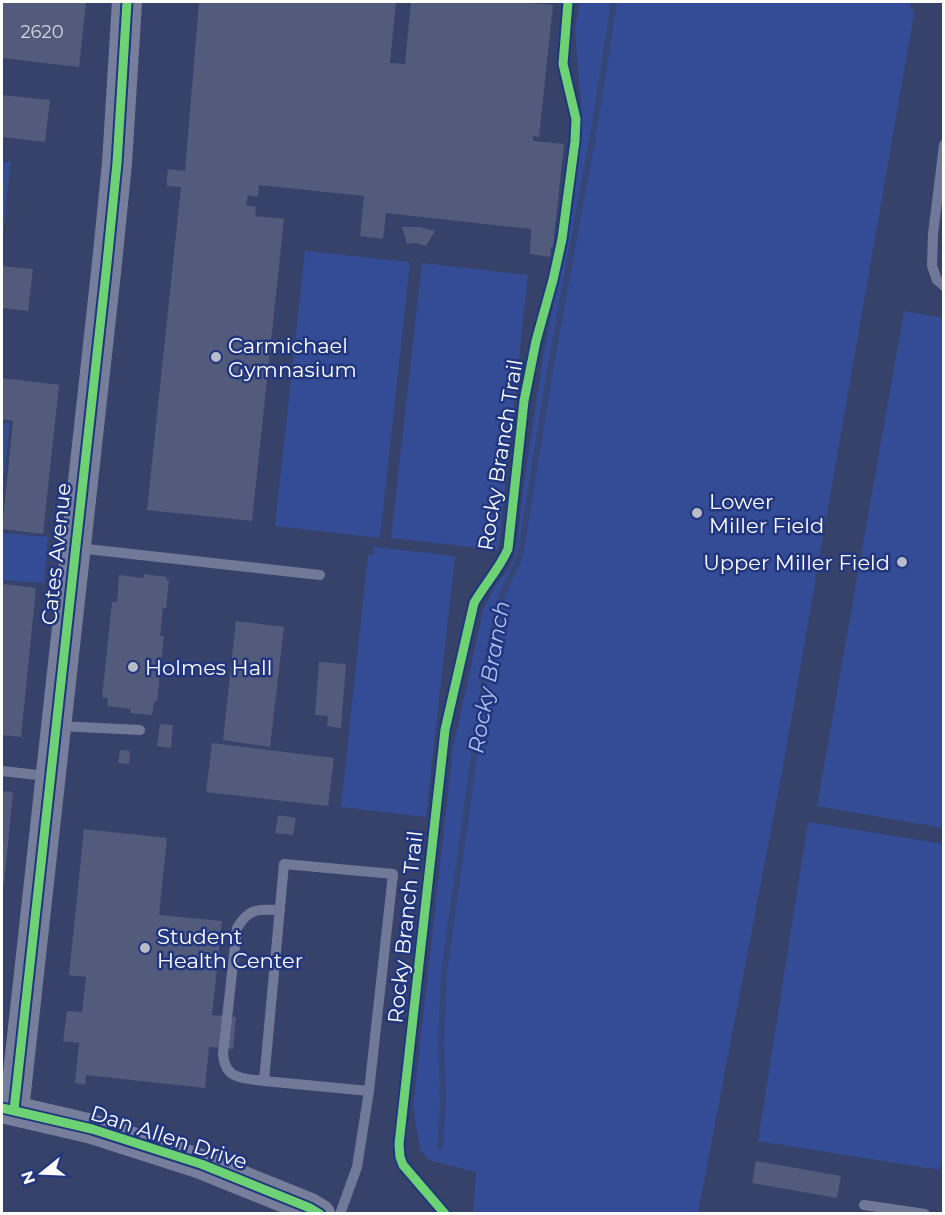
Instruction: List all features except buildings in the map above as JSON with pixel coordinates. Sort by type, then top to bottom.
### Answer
[{"type":"street","name":"Cates Avenue","points":[[8,1109],[51,776],[116,174],[127,2]]},
{"type":"street","name":"Dan Allen Drive","points":[[8,1109],[92,1130],[201,1164],[320,1214]]},
{"type":"lane","points":[[944,145],[933,234],[932,266],[937,280],[944,286]]},
{"type":"lane","points":[[75,548],[320,575]]},
{"type":"lane","points":[[56,725],[141,730]]},
{"type":"lane","points":[[2,771],[51,776]]},
{"type":"lane","points":[[264,1081],[284,864],[393,874],[369,1091],[357,1167],[340,1214]]},
{"type":"lane","points":[[280,910],[249,912],[237,928],[224,1054],[225,1065],[231,1073],[241,1077],[369,1091]]},
{"type":"lane","points":[[864,1205],[926,1214]]},
{"type":"shaded area","name":"Lower Miller Field","points":[[579,2],[909,2],[914,14],[783,767],[698,1213],[473,1213],[476,1172],[429,1160],[420,1149],[413,1108],[453,748],[483,610],[495,586],[510,567],[516,551],[543,356],[573,208],[582,118],[575,32]]},
{"type":"shaded area","points":[[11,160],[2,243],[2,164]]},
{"type":"shaded area","points":[[305,251],[410,262],[380,538],[275,526]]},
{"type":"shaded area","points":[[422,263],[528,275],[498,550],[391,538]]},
{"type":"shaded area","name":"Upper Miller Field","points":[[904,311],[943,318],[943,828],[817,806]]},
{"type":"shaded area","points":[[2,423],[10,423],[2,494]]},
{"type":"shaded area","points":[[2,533],[48,537],[44,583],[2,580]]},
{"type":"shaded area","points":[[374,547],[455,556],[426,817],[341,807],[368,555],[373,555]]},
{"type":"shaded area","points":[[808,822],[943,844],[944,1150],[940,1170],[758,1141]]},
{"type":"waterway","name":"Rocky Branch","points":[[440,1146],[443,1098],[441,1042],[444,973],[488,656],[500,600],[520,556],[614,2]]},
{"type":"cycle path","points":[[14,1110],[107,263],[117,163],[127,2]]},
{"type":"cycle path","name":"Rocky Branch Trail","points":[[445,1214],[403,1165],[399,1144],[445,730],[474,603],[508,549],[524,401],[536,341],[562,239],[576,119],[563,64],[568,2]]},
{"type":"cycle path","points":[[2,1108],[92,1129],[201,1164],[320,1214]]},
{"type":"place","name":"Carmichael Gymnasium","points":[[216,357]]},
{"type":"place","name":"Lower Miller Field","points":[[697,513]]},
{"type":"place","name":"Upper Miller Field","points":[[902,562]]},
{"type":"place","name":"Holmes Hall","points":[[133,667]]},
{"type":"place","name":"Student Health Center","points":[[145,948]]}]
